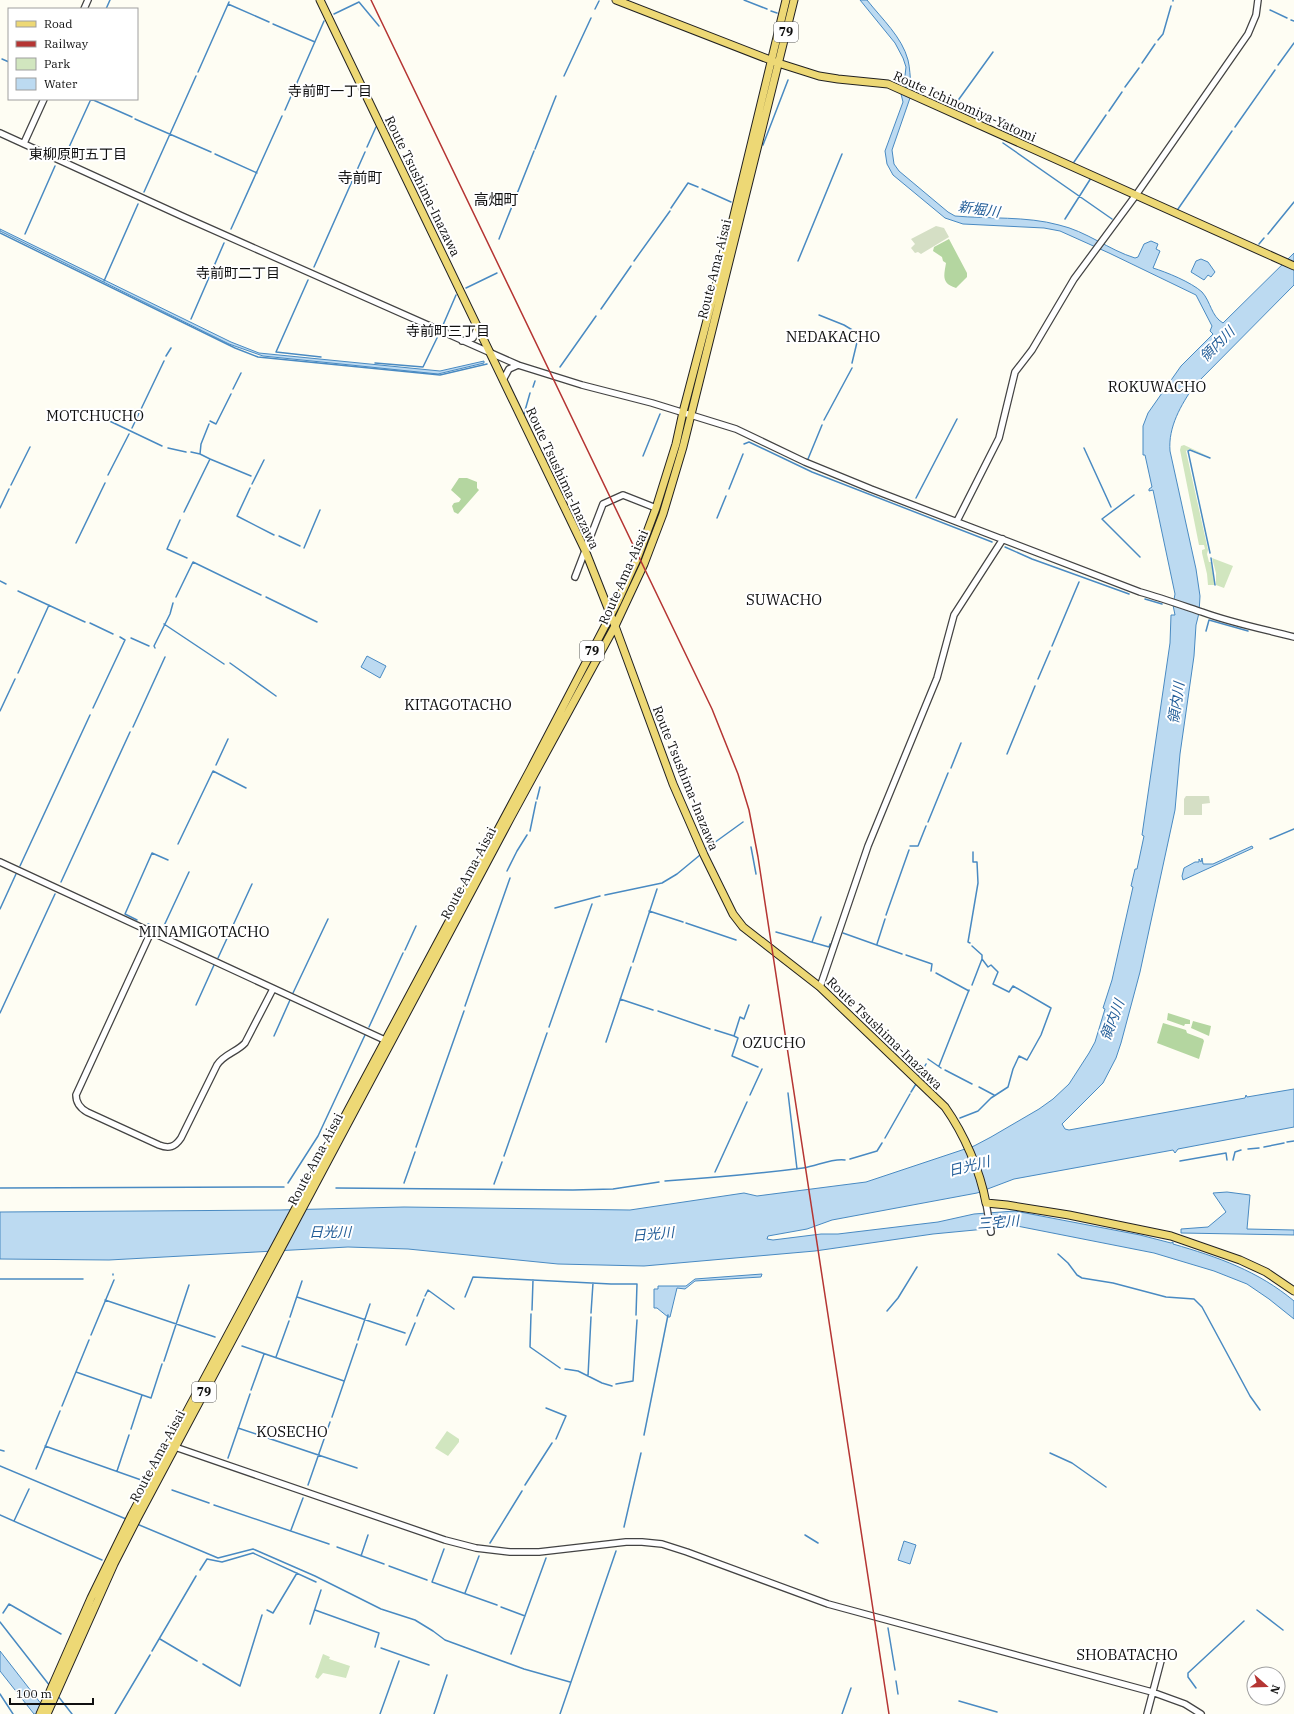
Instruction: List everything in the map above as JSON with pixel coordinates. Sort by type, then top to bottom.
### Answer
[{"type":"main road","name":"Route Tsushima-Inazawa","points":[[320,0],[585,550],[615,626],[673,784],[704,855],[733,914],[743,927],[820,987],[945,1107],[958,1125],[966,1143],[984,1193],[986,1207]]},
{"type":"main road","name":"Route Ichinomiya-Yatomi","points":[[616,0],[778,64],[818,76],[888,84],[902,89],[1294,266]]},
{"type":"main road","name":"Route Ama-Aisai","points":[[388,1042],[610,615],[637,559],[656,508],[676,444],[729,236],[770,60],[786,0]]},
{"type":"main road","name":"Route Ama-Aisai","points":[[47,1714],[91,1598],[388,1042],[615,626],[644,564],[663,514],[681,454],[794,0]]},
{"type":"main road","points":[[986,1207],[1007,1205],[1069,1215],[1171,1236],[1247,1263],[1266,1272],[1294,1291]]},
{"type":"main road","name":"Route Ama-Aisai","points":[[40,1714],[59,1679]]},
{"type":"street","points":[[957,521],[999,438],[1015,372],[1032,350],[1074,279],[1102,239],[1136,195],[1248,34],[1256,15],[1258,0]]},
{"type":"street","points":[[24,143],[44,100]]},
{"type":"street","points":[[0,133],[184,218],[518,365],[569,382],[652,403],[736,429],[825,470],[1140,592],[1256,629],[1294,638]]},
{"type":"street","points":[[462,341],[473,338],[478,326]]},
{"type":"street","points":[[503,380],[509,369],[518,365]]},
{"type":"street","points":[[575,577],[603,504],[623,495],[656,508]]},
{"type":"street","points":[[820,987],[868,846],[937,678],[954,615],[1003,539]]},
{"type":"street","points":[[0,862],[388,1042]]},
{"type":"street","points":[[151,932],[76,1095],[76,1100],[79,1105],[87,1112],[159,1145],[168,1148],[173,1147],[181,1138],[217,1065],[223,1057],[241,1048],[245,1043],[273,989]]},
{"type":"street","points":[[986,1207],[992,1232]]},
{"type":"street","points":[[172,1446],[458,1544],[510,1552],[539,1552],[626,1542],[662,1544],[828,1604],[1152,1692],[1185,1704],[1201,1714]]},
{"type":"street","points":[[1147,1714],[1163,1653]]},
{"type":"green space","points":[[936,226],[944,228],[949,237],[921,254],[918,252],[915,253],[911,248],[915,244],[911,239]]},
{"type":"green space","points":[[949,239],[967,273],[967,277],[956,288],[948,284],[946,281],[944,275],[946,263],[943,261],[942,257],[933,251],[934,247]]},
{"type":"green space","points":[[1184,445],[1210,457],[1190,449],[1186,451],[1208,550],[1207,554],[1209,562],[1211,562],[1215,585],[1208,585],[1202,553],[1202,550],[1205,549],[1204,545],[1199,545],[1180,450],[1181,446]]},
{"type":"green space","points":[[459,478],[467,478],[477,482],[477,488],[479,490],[458,514],[454,512],[452,506],[461,499],[451,490]]},
{"type":"green space","points":[[1212,558],[1233,566],[1224,588],[1216,585],[1216,573]]},
{"type":"green space","points":[[1186,796],[1209,796],[1210,803],[1202,804],[1202,815],[1184,815],[1184,799]]},
{"type":"green space","points":[[1168,1013],[1190,1020],[1190,1024],[1185,1024],[1184,1026],[1167,1020]]},
{"type":"green space","points":[[1193,1021],[1211,1026],[1209,1036],[1191,1028]]},
{"type":"green space","points":[[1163,1023],[1186,1030],[1187,1033],[1203,1039],[1204,1041],[1199,1059],[1157,1043]]},
{"type":"green space","points":[[447,1431],[459,1439],[459,1442],[448,1456],[435,1448]]},
{"type":"green space","points":[[323,1654],[330,1657],[329,1659],[350,1666],[346,1678],[323,1673],[318,1679],[315,1677]]},
{"type":"water","points":[[860,0],[867,0],[891,28],[901,44],[909,63],[912,88],[892,150],[894,164],[899,171],[948,212],[955,216],[1021,219],[1047,222],[1079,232],[1125,255],[1135,258],[1138,257],[1144,244],[1151,241],[1158,244],[1156,249],[1160,251],[1153,268],[1165,272],[1197,288],[1205,296],[1213,313],[1223,323],[1294,253],[1294,285],[1194,386],[1184,401],[1173,425],[1170,451],[1196,569],[1200,596],[1194,656],[1180,754],[1175,810],[1140,972],[1116,1058],[1103,1083],[1062,1124],[1065,1129],[1069,1130],[1245,1098],[1246,1095],[1247,1097],[1294,1089],[1294,1127],[1178,1149],[1175,1153],[1173,1150],[1014,1179],[977,1193],[832,1220],[807,1229],[768,1236],[767,1239],[773,1240],[821,1234],[838,1234],[938,1222],[974,1214],[1015,1211],[1140,1235],[1171,1243],[1173,1242],[1173,1244],[1222,1260],[1252,1273],[1280,1290],[1294,1301],[1294,1319],[1247,1284],[1214,1271],[1154,1253],[1017,1226],[933,1234],[815,1251],[644,1266],[558,1264],[408,1249],[348,1247],[109,1260],[0,1259],[0,1212],[280,1210],[404,1207],[630,1210],[744,1193],[757,1196],[866,1182],[974,1146],[1039,1109],[1053,1099],[1069,1084],[1095,1042],[1105,1009],[1103,1008],[1112,980],[1133,887],[1131,886],[1135,869],[1137,869],[1144,836],[1142,835],[1170,643],[1171,615],[1175,615],[1173,605],[1175,594],[1153,490],[1149,491],[1152,487],[1145,455],[1143,455],[1143,426],[1148,413],[1181,366],[1213,334],[1210,331],[1212,326],[1196,295],[1109,253],[1060,231],[1044,228],[963,224],[945,218],[893,175],[887,164],[885,151],[903,102],[901,94],[906,67],[895,43]]},
{"type":"water","points":[[0,229],[231,342],[259,353],[440,371],[484,361],[484,363],[438,374],[263,356],[229,344],[0,231]]},
{"type":"water","points":[[1201,259],[1208,262],[1215,272],[1211,277],[1208,275],[1204,280],[1191,272],[1196,261]]},
{"type":"water","points":[[367,656],[386,666],[380,678],[361,667]]},
{"type":"water","points":[[1252,846],[1253,848],[1183,880],[1182,876],[1184,868],[1195,862],[1199,862],[1199,859],[1201,862],[1202,858],[1203,864],[1213,864]]},
{"type":"water","points":[[1227,1192],[1250,1195],[1247,1229],[1294,1230],[1294,1235],[1181,1233],[1181,1229],[1208,1227],[1226,1212],[1213,1193]]},
{"type":"water","points":[[762,1274],[761,1277],[695,1281],[685,1289],[677,1288],[670,1317],[657,1308],[654,1308],[654,1289],[658,1289],[658,1286],[686,1286],[695,1279]]},
{"type":"water","points":[[904,1541],[916,1545],[910,1564],[898,1560]]},
{"type":"water","points":[[0,1651],[49,1714],[34,1714],[0,1671]]},
{"type":"waterway","points":[[106,8],[110,0]]},
{"type":"waterway","points":[[744,0],[767,9]]},
{"type":"waterway","points":[[595,9],[599,1]]},
{"type":"waterway","points":[[198,72],[229,2]]},
{"type":"waterway","points":[[334,14],[359,2],[379,26]]},
{"type":"waterway","points":[[228,4],[269,22]]},
{"type":"waterway","points":[[1158,40],[1163,34],[1171,6]]},
{"type":"waterway","points":[[1270,10],[1287,18]]},
{"type":"waterway","points":[[771,11],[777,13]]},
{"type":"waterway","points":[[564,76],[591,18]]},
{"type":"waterway","points":[[285,110],[324,21]]},
{"type":"waterway","points":[[273,24],[315,42]]},
{"type":"waterway","points":[[1278,65],[1294,43]]},
{"type":"waterway","points":[[1142,63],[1155,44]]},
{"type":"waterway","points":[[954,106],[993,52]]},
{"type":"waterway","points":[[2,59],[8,62]]},
{"type":"waterway","points":[[1125,87],[1139,68]]},
{"type":"waterway","points":[[1235,127],[1275,70]]},
{"type":"waterway","points":[[144,192],[196,76]]},
{"type":"waterway","points":[[763,145],[788,80]]},
{"type":"waterway","points":[[1109,111],[1122,92]]},
{"type":"waterway","points":[[535,149],[556,96]]},
{"type":"waterway","points":[[65,156],[91,100]]},
{"type":"waterway","points":[[93,100],[132,117]]},
{"type":"waterway","points":[[1074,162],[1106,115]]},
{"type":"waterway","points":[[231,229],[282,116]]},
{"type":"waterway","points":[[135,119],[211,152]]},
{"type":"waterway","points":[[367,147],[376,127]]},
{"type":"waterway","points":[[1178,209],[1232,131]]},
{"type":"waterway","points":[[1003,143],[1112,219]]},
{"type":"waterway","points":[[499,239],[534,151]]},
{"type":"waterway","points":[[314,267],[365,152]]},
{"type":"waterway","points":[[215,154],[257,173]]},
{"type":"waterway","points":[[798,261],[842,154]]},
{"type":"waterway","points":[[25,234],[55,166]]},
{"type":"waterway","points":[[1065,219],[1091,178]]},
{"type":"waterway","points":[[671,208],[688,183],[698,187]]},
{"type":"waterway","points":[[702,189],[731,202]]},
{"type":"waterway","points":[[1268,234],[1294,202]]},
{"type":"waterway","points":[[104,281],[138,204]]},
{"type":"waterway","points":[[634,261],[670,211]]},
{"type":"waterway","points":[[0,233],[235,348],[258,357],[440,375],[487,364]]},
{"type":"waterway","points":[[1259,244],[1264,238]]},
{"type":"waterway","points":[[191,319],[224,243]]},
{"type":"waterway","points":[[601,309],[631,266]]},
{"type":"waterway","points":[[466,288],[497,273]]},
{"type":"waterway","points":[[308,280],[276,352],[321,357]]},
{"type":"waterway","points":[[443,325],[456,295]]},
{"type":"waterway","points":[[819,315],[844,325],[859,334],[852,363]]},
{"type":"waterway","points":[[560,367],[596,316]]},
{"type":"waterway","points":[[375,363],[423,367],[437,338]]},
{"type":"waterway","points":[[166,356],[171,348]]},
{"type":"waterway","points":[[132,428],[164,361]]},
{"type":"waterway","points":[[824,420],[852,368]]},
{"type":"waterway","points":[[233,389],[241,373]]},
{"type":"waterway","points":[[533,387],[535,381]]},
{"type":"waterway","points":[[524,414],[530,393]]},
{"type":"waterway","points":[[210,421],[216,424],[231,394]]},
{"type":"waterway","points":[[643,456],[660,414]]},
{"type":"waterway","points":[[99,416],[162,446]]},
{"type":"waterway","points":[[916,498],[957,419]]},
{"type":"waterway","points":[[200,454],[201,444],[209,424]]},
{"type":"waterway","points":[[808,459],[822,425]]},
{"type":"waterway","points":[[108,475],[129,434]]},
{"type":"waterway","points":[[744,444],[749,442],[812,472],[992,542]]},
{"type":"waterway","points":[[11,485],[30,447]]},
{"type":"waterway","points":[[168,448],[186,452]]},
{"type":"waterway","points":[[1084,448],[1111,507]]},
{"type":"waterway","points":[[1210,458],[1190,450],[1188,451],[1210,553]]},
{"type":"waterway","points":[[184,512],[210,459],[200,454],[191,452]]},
{"type":"waterway","points":[[729,489],[743,454]]},
{"type":"waterway","points":[[210,459],[251,476]]},
{"type":"waterway","points":[[252,484],[264,460]]},
{"type":"waterway","points":[[76,543],[105,483]]},
{"type":"waterway","points":[[250,488],[237,516],[274,535]]},
{"type":"waterway","points":[[0,508],[9,489]]},
{"type":"waterway","points":[[1134,495],[1102,519],[1140,557]]},
{"type":"waterway","points":[[717,518],[726,496]]},
{"type":"waterway","points":[[304,548],[320,510]]},
{"type":"waterway","points":[[180,520],[167,549],[187,558]]},
{"type":"waterway","points":[[279,536],[300,546]]},
{"type":"waterway","points":[[1005,547],[1032,559],[1129,594]]},
{"type":"waterway","points":[[1211,558],[1215,585]]},
{"type":"waterway","points":[[176,597],[193,562],[261,595]]},
{"type":"waterway","points":[[0,581],[6,584]]},
{"type":"waterway","points":[[1052,646],[1079,582]]},
{"type":"waterway","points":[[18,591],[85,622]]},
{"type":"waterway","points":[[266,597],[317,622]]},
{"type":"waterway","points":[[1145,599],[1162,604]]},
{"type":"waterway","points":[[155,648],[154,646],[170,614],[173,603]]},
{"type":"waterway","points":[[18,673],[49,605]]},
{"type":"waterway","points":[[1206,631],[1209,620],[1248,631]]},
{"type":"waterway","points":[[90,623],[113,634]]},
{"type":"waterway","points":[[164,624],[224,664]]},
{"type":"waterway","points":[[93,708],[125,640],[120,637]]},
{"type":"waterway","points":[[131,638],[149,646]]},
{"type":"waterway","points":[[1038,679],[1050,651]]},
{"type":"waterway","points":[[133,727],[165,657]]},
{"type":"waterway","points":[[230,663],[276,696]]},
{"type":"waterway","points":[[0,711],[15,679]]},
{"type":"waterway","points":[[1007,754],[1035,686]]},
{"type":"waterway","points":[[20,866],[90,715]]},
{"type":"waterway","points":[[61,882],[130,732]]},
{"type":"waterway","points":[[216,765],[228,739]]},
{"type":"waterway","points":[[951,768],[961,743]]},
{"type":"waterway","points":[[178,844],[213,771],[246,788]]},
{"type":"waterway","points":[[928,822],[948,773]]},
{"type":"waterway","points":[[537,799],[540,787]]},
{"type":"waterway","points":[[530,831],[536,802]]},
{"type":"waterway","points":[[707,848],[743,822]]},
{"type":"waterway","points":[[910,846],[918,846],[926,826]]},
{"type":"waterway","points":[[1270,839],[1294,829]]},
{"type":"waterway","points":[[507,871],[527,835]]},
{"type":"waterway","points":[[751,847],[756,874]]},
{"type":"waterway","points":[[886,915],[909,850]]},
{"type":"waterway","points":[[970,943],[968,942],[978,883],[977,862],[973,862],[973,852]]},
{"type":"waterway","points":[[137,920],[125,914],[152,853],[168,860]]},
{"type":"waterway","points":[[605,895],[662,883],[677,874],[700,855]]},
{"type":"waterway","points":[[148,924],[162,930],[189,872]]},
{"type":"waterway","points":[[0,909],[16,874]]},
{"type":"waterway","points":[[465,1006],[510,878]]},
{"type":"waterway","points":[[218,958],[252,884]]},
{"type":"waterway","points":[[633,962],[657,889]]},
{"type":"waterway","points":[[0,1013],[55,894]]},
{"type":"waterway","points":[[555,908],[600,896]]},
{"type":"waterway","points":[[549,1027],[592,904]]},
{"type":"waterway","points":[[649,911],[683,922]]},
{"type":"waterway","points":[[812,942],[821,917]]},
{"type":"waterway","points":[[293,993],[328,919]]},
{"type":"waterway","points":[[877,944],[885,919]]},
{"type":"waterway","points":[[686,923],[736,940]]},
{"type":"waterway","points":[[405,950],[416,926]]},
{"type":"waterway","points":[[776,932],[829,947],[836,931]]},
{"type":"waterway","points":[[843,933],[902,954]]},
{"type":"waterway","points":[[972,946],[982,955],[982,959],[972,985]]},
{"type":"waterway","points":[[369,1027],[403,953]]},
{"type":"waterway","points":[[906,955],[932,964],[931,971]]},
{"type":"waterway","points":[[960,1118],[978,1111],[991,1098],[1008,1087],[1013,1069],[1019,1056],[1027,1060],[1041,1035],[1051,1008],[1013,986],[1009,992],[993,984],[998,972],[991,965],[988,967],[982,959]]},
{"type":"waterway","points":[[196,1005],[214,965]]},
{"type":"waterway","points":[[606,1042],[631,967]]},
{"type":"waterway","points":[[936,973],[969,991]]},
{"type":"waterway","points":[[939,1066],[969,990]]},
{"type":"waterway","points":[[620,999],[653,1010]]},
{"type":"waterway","points":[[274,1036],[290,1000]]},
{"type":"waterway","points":[[715,1030],[734,1036],[740,1017],[744,1019],[749,1005]]},
{"type":"waterway","points":[[416,1147],[464,1011]]},
{"type":"waterway","points":[[658,1011],[710,1029]]},
{"type":"waterway","points":[[504,1156],[547,1033]]},
{"type":"waterway","points":[[288,1183],[318,1136],[365,1035]]},
{"type":"waterway","points":[[734,1036],[738,1038],[732,1056],[758,1067]]},
{"type":"waterway","points":[[928,1059],[941,1068]]},
{"type":"waterway","points":[[918,1078],[926,1064]]},
{"type":"waterway","points":[[750,1095],[762,1069]]},
{"type":"waterway","points":[[945,1070],[972,1084]]},
{"type":"waterway","points":[[911,1092],[916,1084]]},
{"type":"waterway","points":[[979,1087],[994,1095]]},
{"type":"waterway","points":[[788,1093],[797,1169]]},
{"type":"waterway","points":[[885,1138],[910,1094]]},
{"type":"waterway","points":[[715,1172],[747,1102]]},
{"type":"waterway","points":[[1287,1142],[1294,1141]]},
{"type":"waterway","points":[[850,1159],[877,1151],[882,1143]]},
{"type":"waterway","points":[[1264,1147],[1284,1143]]},
{"type":"waterway","points":[[1248,1149],[1259,1148]]},
{"type":"waterway","points":[[1233,1160],[1235,1152],[1241,1150]]},
{"type":"waterway","points":[[404,1183],[415,1152]]},
{"type":"waterway","points":[[1180,1161],[1226,1153],[1227,1160]]},
{"type":"waterway","points":[[665,1181],[734,1176],[786,1170],[808,1167],[835,1160],[845,1160]]},
{"type":"waterway","points":[[494,1184],[502,1162]]},
{"type":"waterway","points":[[336,1188],[573,1190],[613,1189],[659,1182]]},
{"type":"waterway","points":[[0,1188],[284,1187]]},
{"type":"waterway","points":[[1058,1254],[1068,1263],[1077,1275],[1082,1278],[1113,1283],[1166,1297],[1194,1299],[1202,1307],[1250,1396],[1260,1410]]},
{"type":"waterway","points":[[887,1311],[898,1298],[917,1267]]},
{"type":"waterway","points":[[465,1297],[473,1277],[637,1284],[636,1315]]},
{"type":"waterway","points":[[0,1279],[83,1279]]},
{"type":"waterway","points":[[91,1335],[114,1280]]},
{"type":"waterway","points":[[532,1310],[533,1280]]},
{"type":"waterway","points":[[290,1317],[302,1281]]},
{"type":"waterway","points":[[591,1313],[593,1283]]},
{"type":"waterway","points":[[164,1361],[189,1285]]},
{"type":"waterway","points":[[425,1296],[428,1290],[454,1309]]},
{"type":"waterway","points":[[297,1297],[405,1333]]},
{"type":"waterway","points":[[417,1316],[424,1299]]},
{"type":"waterway","points":[[105,1300],[215,1337]]},
{"type":"waterway","points":[[358,1340],[370,1304]]},
{"type":"waterway","points":[[531,1314],[530,1347],[560,1368]]},
{"type":"waterway","points":[[644,1435],[668,1315]]},
{"type":"waterway","points":[[588,1376],[591,1317]]},
{"type":"waterway","points":[[616,1384],[633,1381],[637,1320]]},
{"type":"waterway","points":[[276,1357],[289,1321]]},
{"type":"waterway","points":[[406,1345],[415,1323]]},
{"type":"waterway","points":[[62,1406],[89,1340]]},
{"type":"waterway","points":[[332,1417],[357,1344]]},
{"type":"waterway","points":[[242,1346],[344,1381]]},
{"type":"waterway","points":[[251,1390],[264,1354]]},
{"type":"waterway","points":[[76,1372],[151,1398],[162,1364]]},
{"type":"waterway","points":[[565,1369],[578,1371],[602,1383],[612,1386]]},
{"type":"waterway","points":[[228,1458],[250,1394]]},
{"type":"waterway","points":[[131,1429],[142,1395]]},
{"type":"waterway","points":[[546,1408],[566,1416],[556,1439]]},
{"type":"waterway","points":[[36,1469],[60,1411]]},
{"type":"waterway","points":[[308,1485],[330,1422]]},
{"type":"waterway","points":[[238,1428],[357,1468]]},
{"type":"waterway","points":[[117,1471],[129,1435]]},
{"type":"waterway","points":[[525,1485],[552,1443]]},
{"type":"waterway","points":[[45,1446],[144,1481]]},
{"type":"waterway","points":[[0,1450],[4,1451]]},
{"type":"waterway","points":[[624,1527],[641,1453]]},
{"type":"waterway","points":[[1050,1453],[1072,1463],[1106,1487]]},
{"type":"waterway","points":[[0,1466],[126,1519]]},
{"type":"waterway","points":[[14,1521],[29,1489]]},
{"type":"waterway","points":[[172,1490],[209,1503]]},
{"type":"waterway","points":[[490,1543],[522,1491]]},
{"type":"waterway","points":[[291,1530],[303,1498]]},
{"type":"waterway","points":[[214,1505],[329,1544]]},
{"type":"waterway","points":[[0,1515],[102,1560]]},
{"type":"waterway","points":[[137,1524],[218,1558],[253,1549],[315,1576],[381,1609],[415,1620],[445,1640],[524,1669],[570,1682]]},
{"type":"waterway","points":[[361,1556],[368,1535]]},
{"type":"waterway","points":[[805,1535],[818,1543]]},
{"type":"waterway","points":[[337,1547],[384,1564]]},
{"type":"waterway","points":[[444,1549],[432,1582],[497,1605]]},
{"type":"waterway","points":[[560,1714],[616,1551]]},
{"type":"waterway","points":[[200,1570],[207,1559],[222,1562],[253,1553],[316,1582]]},
{"type":"waterway","points":[[465,1593],[479,1556]]},
{"type":"waterway","points":[[511,1654],[546,1558]]},
{"type":"waterway","points":[[389,1566],[427,1580]]},
{"type":"waterway","points":[[267,1610],[273,1613],[297,1573]]},
{"type":"waterway","points":[[152,1651],[196,1576]]},
{"type":"waterway","points":[[310,1624],[321,1590]]},
{"type":"waterway","points":[[3,1613],[9,1604],[61,1634]]},
{"type":"waterway","points":[[501,1607],[525,1616]]},
{"type":"waterway","points":[[315,1610],[379,1633],[375,1647]]},
{"type":"waterway","points":[[1257,1610],[1283,1630]]},
{"type":"waterway","points":[[203,1664],[240,1686],[262,1615]]},
{"type":"waterway","points":[[1196,1688],[1188,1677],[1188,1673],[1244,1621]]},
{"type":"waterway","points":[[0,1622],[50,1686]]},
{"type":"waterway","points":[[888,1628],[895,1670]]},
{"type":"waterway","points":[[160,1639],[197,1661]]},
{"type":"waterway","points":[[381,1648],[429,1665]]},
{"type":"waterway","points":[[115,1714],[150,1655]]},
{"type":"waterway","points":[[380,1714],[399,1661]]},
{"type":"waterway","points":[[434,1714],[447,1675]]},
{"type":"waterway","points":[[896,1681],[898,1694]]},
{"type":"waterway","points":[[842,1714],[851,1688]]},
{"type":"waterway","points":[[0,1694],[13,1714]]},
{"type":"waterway","points":[[58,1696],[72,1714]]},
{"type":"waterway","points":[[959,1701],[997,1712]]},
{"type":"railway","points":[[371,0],[712,709],[738,774],[749,810],[758,857],[889,1714]]},
{"type":"district","name":"寺前町一丁目","points":[[330,91]]},
{"type":"district","name":"東柳原町五丁目","points":[[78,154]]},
{"type":"district","name":"寺前町","points":[[360,178]]},
{"type":"district","name":"高畑町","points":[[496,200]]},
{"type":"district","name":"寺前町二丁目","points":[[238,273]]},
{"type":"district","name":"寺前町三丁目","points":[[448,331]]},
{"type":"district","name":"NEDAKACHO","points":[[833,337]]},
{"type":"district","name":"ROKUWACHO","points":[[1157,387]]},
{"type":"district","name":"MOTCHUCHO","points":[[95,416]]},
{"type":"district","name":"SUWACHO","points":[[784,600]]},
{"type":"district","name":"KITAGOTACHO","points":[[458,705]]},
{"type":"district","name":"MINAMIGOTACHO","points":[[204,932]]},
{"type":"district","name":"OZUCHO","points":[[774,1043]]},
{"type":"district","name":"KOSECHO","points":[[292,1432]]},
{"type":"district","name":"SHOBATACHO","points":[[1127,1655]]},
{"type":"water label","name":"新堀川","points":[[979,209]]},
{"type":"water label","name":"領内川","points":[[1217,344]]},
{"type":"water label","name":"領内川","points":[[1176,703]]},
{"type":"water label","name":"領内川","points":[[1112,1020]]},
{"type":"water label","name":"日光川","points":[[969,1166]]},
{"type":"water label","name":"三宅川","points":[[998,1222]]},
{"type":"water label","name":"日光川","points":[[330,1232]]},
{"type":"water label","name":"日光川","points":[[653,1234]]}]
